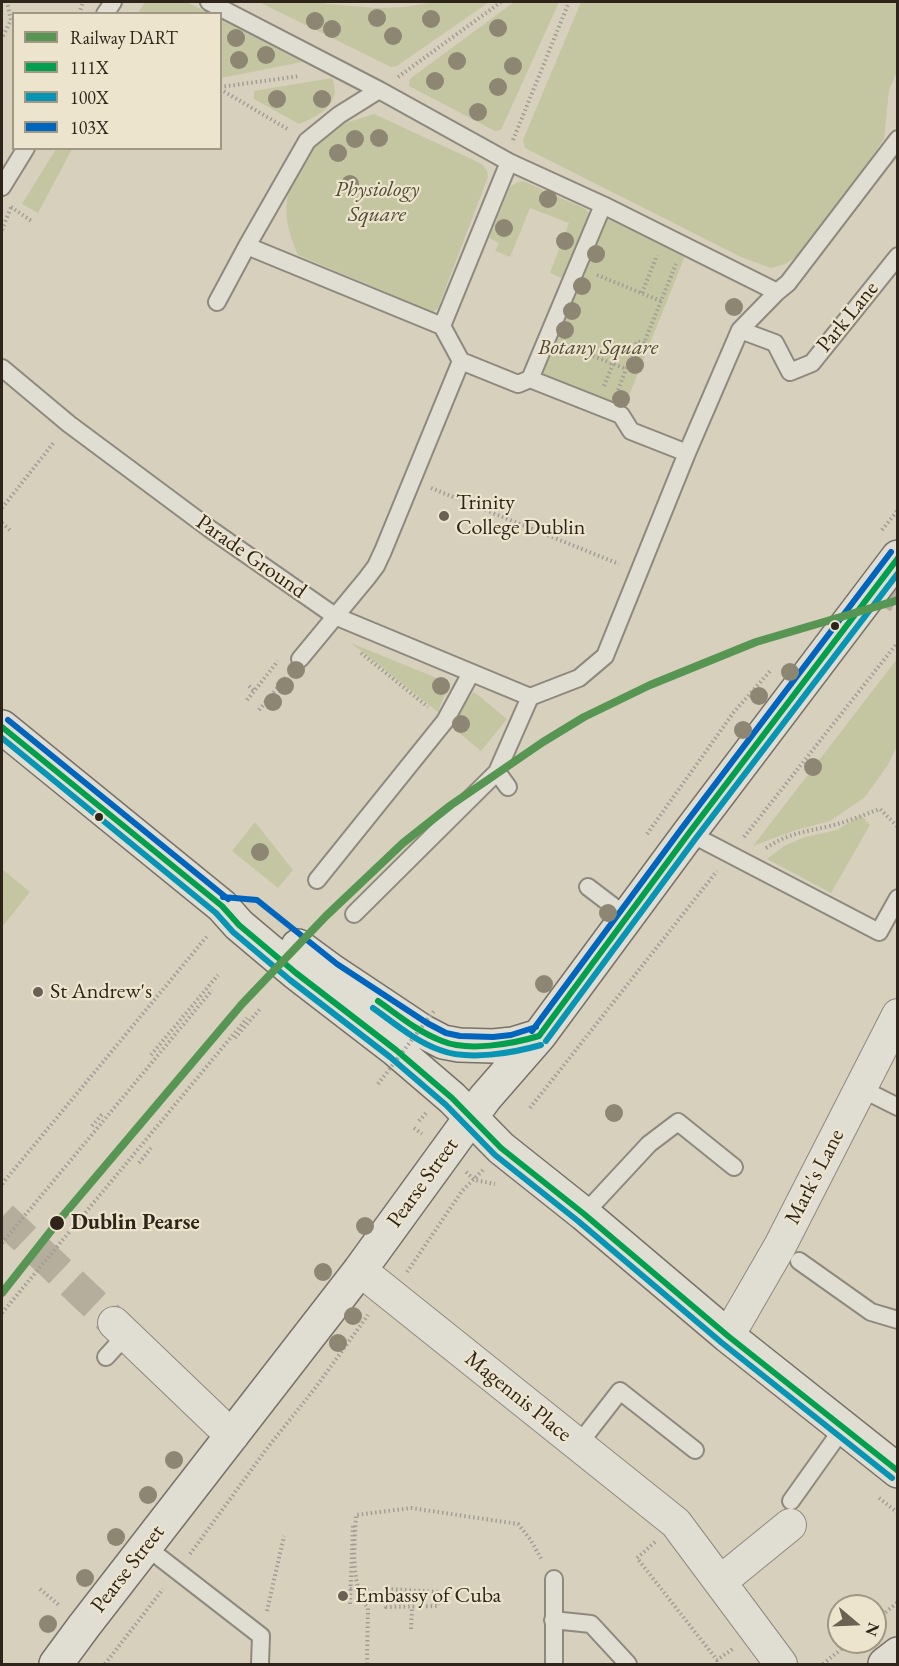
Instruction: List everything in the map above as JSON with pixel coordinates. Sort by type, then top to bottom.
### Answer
[{"type":"main road","name":"Pearse Street","points":[[56,1665],[145,1546],[360,1270],[500,1080],[538,1036],[897,557]]},
{"type":"main road","points":[[2,726],[216,919],[239,925],[396,1050],[452,1098],[501,1148],[584,1214],[728,1336],[897,1471]]},
{"type":"main road","points":[[216,919],[252,908],[306,952],[422,1031],[443,1042],[494,1046],[513,1044],[538,1036]]},
{"type":"main road","points":[[885,1665],[897,1654]]},
{"type":"street","name":"Mark's Lane","points":[[728,1336],[780,1246],[897,1016]]},
{"type":"street","name":"Magennis Place","points":[[360,1270],[676,1523],[781,1665]]},
{"type":"street","points":[[121,1329],[232,1436]]},
{"type":"street","points":[[720,1582],[791,1513]]},
{"type":"lane","points":[[209,2],[379,90],[509,162],[603,205],[777,292]]},
{"type":"lane","points":[[217,302],[307,141],[339,115],[379,90]]},
{"type":"lane","points":[[354,914],[497,772],[530,697],[579,678],[605,656],[687,453],[740,330],[788,283],[897,139]]},
{"type":"lane","points":[[2,187],[25,150]]},
{"type":"lane","points":[[442,326],[509,162]]},
{"type":"lane","points":[[530,379],[603,205]]},
{"type":"lane","points":[[247,246],[442,326],[460,362],[518,384],[530,379],[609,410],[621,415],[631,431],[687,453]]},
{"type":"lane","name":"Park Lane","points":[[740,330],[775,343],[790,372],[812,363],[897,256]]},
{"type":"lane","points":[[292,657],[331,621],[376,566],[460,362]]},
{"type":"lane","name":"Parade Ground","points":[[2,368],[69,424],[331,621],[530,697]]},
{"type":"lane","points":[[317,880],[445,721],[471,673]]},
{"type":"lane","points":[[497,772],[508,787]]},
{"type":"lane","points":[[689,833],[879,932],[897,898]]},
{"type":"lane","points":[[588,887],[627,916]]},
{"type":"lane","points":[[860,1088],[897,1107]]},
{"type":"lane","points":[[584,1214],[649,1143],[678,1122],[734,1167]]},
{"type":"lane","points":[[799,1261],[871,1312],[897,1320]]},
{"type":"lane","points":[[106,1358],[121,1329]]},
{"type":"lane","points":[[578,1445],[620,1392],[695,1450]]},
{"type":"lane","points":[[791,1513],[843,1428]]},
{"type":"lane","points":[[145,1546],[261,1636],[260,1665]]},
{"type":"lane","points":[[554,1579],[554,1665]]},
{"type":"lane","points":[[553,1620],[591,1624],[628,1665]]},
{"type":"path","points":[[3,36],[11,20],[7,2]]},
{"type":"path","points":[[379,90],[501,2]]},
{"type":"path","points":[[509,162],[512,143],[569,2]]},
{"type":"path","points":[[222,88],[308,75]]},
{"type":"path","points":[[222,89],[307,141]]},
{"type":"path","points":[[11,207],[33,222]]},
{"type":"path","points":[[642,293],[665,236]]},
{"type":"path","points":[[644,343],[684,245]]},
{"type":"path","points":[[577,267],[661,301]]},
{"type":"path","points":[[547,338],[626,369]]},
{"type":"path","points":[[609,410],[637,341],[657,348]]},
{"type":"path","points":[[2,508],[69,424]]},
{"type":"path","points":[[412,480],[639,572]]},
{"type":"path","points":[[2,523],[10,530]]},
{"type":"path","points":[[331,621],[445,721]]},
{"type":"path","points":[[530,1108],[897,642]]},
{"type":"path","points":[[247,700],[292,657]]},
{"type":"path","points":[[249,686],[254,691]]},
{"type":"path","points":[[259,710],[275,690]]},
{"type":"path","points":[[762,850],[776,841],[803,831],[830,826],[880,809],[897,827]]},
{"type":"path","points":[[2,1184],[216,919]]},
{"type":"path","points":[[151,1055],[218,975]]},
{"type":"path","points":[[2,1243],[212,990]]},
{"type":"path","points":[[235,1038],[260,1009]]},
{"type":"path","points":[[378,1084],[434,1011]]},
{"type":"path","points":[[2,1313],[246,1018]]},
{"type":"path","points":[[92,1126],[103,1113]]},
{"type":"path","points":[[139,1163],[151,1148]]},
{"type":"path","points":[[105,1665],[380,1300],[403,1278],[462,1191],[475,1180],[466,1172]]},
{"type":"path","points":[[367,1665],[368,1608],[363,1602],[354,1572],[356,1515],[411,1508],[518,1524],[530,1539],[554,1579]]},
{"type":"path","points":[[676,1523],[637,1558],[717,1660],[756,1631]]},
{"type":"path","points":[[350,1604],[353,1525]]},
{"type":"path","points":[[261,1636],[284,1536]]},
{"type":"path","points":[[350,1589],[367,1590],[386,1599]]},
{"type":"path","points":[[387,1589],[439,1592],[438,1606],[386,1607],[386,1599],[387,1589]]},
{"type":"path","points":[[411,1629],[412,1607]]},
{"type":"path","points":[[823,1665],[836,1654]]},
{"type":"green space","points":[[145,2],[186,2],[207,12],[139,12]]},
{"type":"green space","points":[[259,2],[319,2],[377,8],[435,2],[489,2],[397,66],[391,67]]},
{"type":"green space","points":[[514,2],[559,2],[501,130],[495,131],[409,86],[411,78]]},
{"type":"green space","points":[[581,2],[897,2],[897,72],[889,90],[884,139],[830,217],[795,258],[771,268],[741,257],[525,148],[523,140]]},
{"type":"green space","points":[[222,21],[302,62],[222,78]]},
{"type":"green space","points":[[332,78],[335,87],[332,102],[321,113],[299,124],[254,99],[254,91]]},
{"type":"green space","name":"Physiology Square","points":[[374,114],[482,164],[487,171],[488,177],[438,308],[433,312],[298,255],[290,232],[286,208],[289,192],[295,177],[315,145],[335,127]]},
{"type":"green space","points":[[55,150],[71,150],[38,213],[22,204]]},
{"type":"green space","points":[[523,181],[586,209],[590,215],[591,222],[567,280],[550,273],[569,223],[530,208],[510,257],[495,251],[499,243],[489,238],[510,187]]},
{"type":"green space","name":"Botany Square","points":[[603,217],[687,251],[624,408],[538,373]]},
{"type":"green space","points":[[351,643],[449,683],[438,712]]},
{"type":"green space","points":[[897,659],[897,746],[888,765],[865,797],[830,821],[796,830],[753,846]]},
{"type":"green space","points":[[474,692],[507,719],[481,751],[448,724]]},
{"type":"green space","points":[[861,815],[870,825],[831,893],[767,859],[784,846],[805,837],[837,830]]},
{"type":"green space","points":[[255,822],[293,870],[278,888],[232,851]]},
{"type":"green space","points":[[2,869],[30,892],[2,927]]},
{"type":"tunnel","points":[[876,586],[898,597]]},
{"type":"tunnel","points":[[2,1217],[114,1323]]},
{"type":"rail line","name":"DART","points":[[2,1293],[61,1218],[242,1004],[326,916],[403,843],[451,805],[584,717],[650,685],[756,642],[898,600]]},
{"type":"transit line","name":"103X","points":[[532,1031],[891,552]]},
{"type":"transit line","name":"111X","points":[[539,1036],[689,833],[898,558]]},
{"type":"transit line","name":"100X","points":[[546,1041],[696,838],[898,573]]},
{"type":"transit line","name":"103X","points":[[8,720],[228,899]]},
{"type":"transit line","name":"111X","points":[[2,727],[222,906],[239,925],[296,973],[396,1050],[452,1098],[501,1148],[584,1214],[728,1336],[898,1471]]},
{"type":"transit line","name":"100X","points":[[2,738],[216,913],[233,932],[290,980],[390,1057],[446,1105],[495,1155],[578,1221],[722,1343],[892,1478]]},
{"type":"transit line","name":"103X","points":[[223,897],[257,900],[337,964],[446,1033],[460,1036],[493,1037],[511,1035],[536,1027]]},
{"type":"transit line","name":"111X","points":[[378,1001],[425,1033],[453,1044],[490,1046],[539,1036]]},
{"type":"transit line","name":"100X","points":[[373,1008],[422,1042],[451,1053],[490,1055],[541,1045]]},
{"type":"place","name":"Trinity College Dublin","points":[[444,516]]},
{"type":"place","name":"St Andrew's","points":[[38,992]]},
{"type":"place","name":"Dublin Pearse","points":[[57,1223]]},
{"type":"place","name":"Embassy of Cuba","points":[[343,1596]]}]
